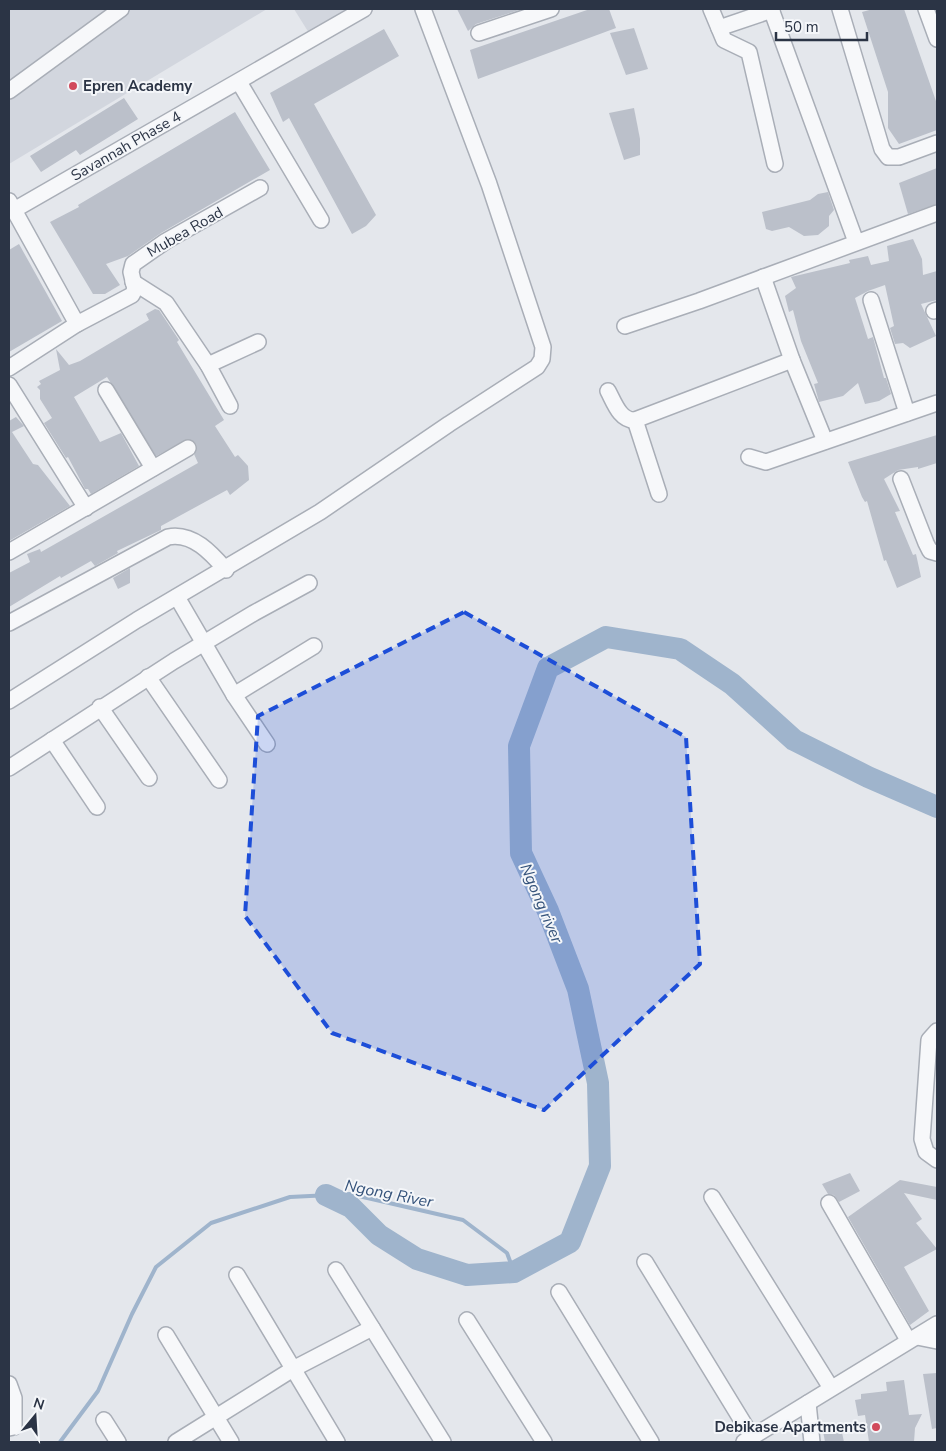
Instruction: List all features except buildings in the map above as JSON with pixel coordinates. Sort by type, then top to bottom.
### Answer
[{"type":"street","points":[[9,90],[121,9]]},
{"type":"street","name":"Savannah Phase 4","points":[[77,324],[11,206],[239,82],[364,9]]},
{"type":"street","points":[[9,701],[347,495],[448,424],[527,375],[537,367],[542,359],[543,347],[489,184],[423,9]]},
{"type":"street","points":[[479,33],[551,9]]},
{"type":"street","points":[[712,9],[724,40],[749,52],[775,164]]},
{"type":"street","points":[[840,9],[882,150],[888,156],[899,157],[937,143]]},
{"type":"street","points":[[926,9],[937,39]]},
{"type":"street","points":[[719,28],[772,10],[856,242]]},
{"type":"street","points":[[239,82],[321,220]]},
{"type":"street","name":"Mubea Road","points":[[9,368],[77,324],[132,295],[135,289],[131,272],[137,261],[166,240],[260,188]]},
{"type":"street","points":[[625,326],[937,213]]},
{"type":"street","points":[[763,277],[792,360],[825,441]]},
{"type":"street","points":[[133,282],[166,303],[208,365],[230,406]]},
{"type":"street","points":[[871,300],[907,413]]},
{"type":"street","points":[[208,365],[258,342]]},
{"type":"street","points":[[608,391],[622,416],[629,420],[635,420],[792,360]]},
{"type":"street","points":[[9,386],[86,508]]},
{"type":"street","points":[[106,390],[152,468]]},
{"type":"street","points":[[749,457],[766,462],[937,403]]},
{"type":"street","points":[[635,420],[659,494]]},
{"type":"street","points":[[9,552],[188,448]]},
{"type":"street","points":[[901,479],[926,543],[930,551],[937,553]]},
{"type":"street","points":[[9,623],[168,537],[182,537],[206,548],[226,570]]},
{"type":"street","points":[[9,768],[148,677],[254,613],[309,583]]},
{"type":"street","points":[[177,597],[234,695],[267,744]]},
{"type":"street","points":[[234,695],[314,646]]},
{"type":"street","points":[[148,677],[219,780]]},
{"type":"street","points":[[100,707],[149,778]]},
{"type":"street","points":[[52,740],[97,808]]},
{"type":"street","points":[[937,1031],[929,1040],[922,1139],[926,1152],[937,1160]]},
{"type":"street","points":[[712,1197],[831,1388]]},
{"type":"street","points":[[829,1202],[912,1338]]},
{"type":"street","points":[[645,1262],[748,1440],[937,1324]]},
{"type":"street","points":[[336,1270],[443,1442]]},
{"type":"street","points":[[238,1275],[337,1442]]},
{"type":"street","points":[[559,1292],[651,1442]]},
{"type":"street","points":[[467,1320],[544,1442]]},
{"type":"street","points":[[176,1442],[294,1369],[372,1328]]},
{"type":"street","points":[[166,1335],[231,1442]]},
{"type":"street","points":[[912,1338],[937,1341]]},
{"type":"street","points":[[9,1384],[14,1398],[14,1427],[9,1428]]},
{"type":"street","points":[[808,1403],[812,1442]]},
{"type":"street","points":[[104,1420],[118,1442]]},
{"type":"highlighted area","points":[[464,612],[686,737],[700,964],[544,1110],[332,1033],[245,916],[258,716]]},
{"type":"shaded area","name":"Epren Academy","points":[[9,9],[267,9],[9,164]]},
{"type":"shaded area","points":[[294,9],[349,9],[309,33]]},
{"type":"waterway","name":"Ngong river","points":[[326,1195],[351,1207],[379,1235],[417,1259],[467,1275],[514,1272],[570,1242],[600,1166],[598,1083],[578,989],[548,911],[521,853],[519,746],[548,668],[606,637],[680,649],[732,684],[794,740],[868,777],[937,807]]},
{"type":"waterway","name":"Ngong River","points":[[60,1442],[98,1391],[132,1314],[156,1267],[211,1223],[290,1197],[350,1194],[463,1220],[507,1253],[514,1272]]},
{"type":"place","name":"Epren Academy","points":[[73,86]]},
{"type":"place","name":"Debikase Apartments","points":[[876,1427]]}]
